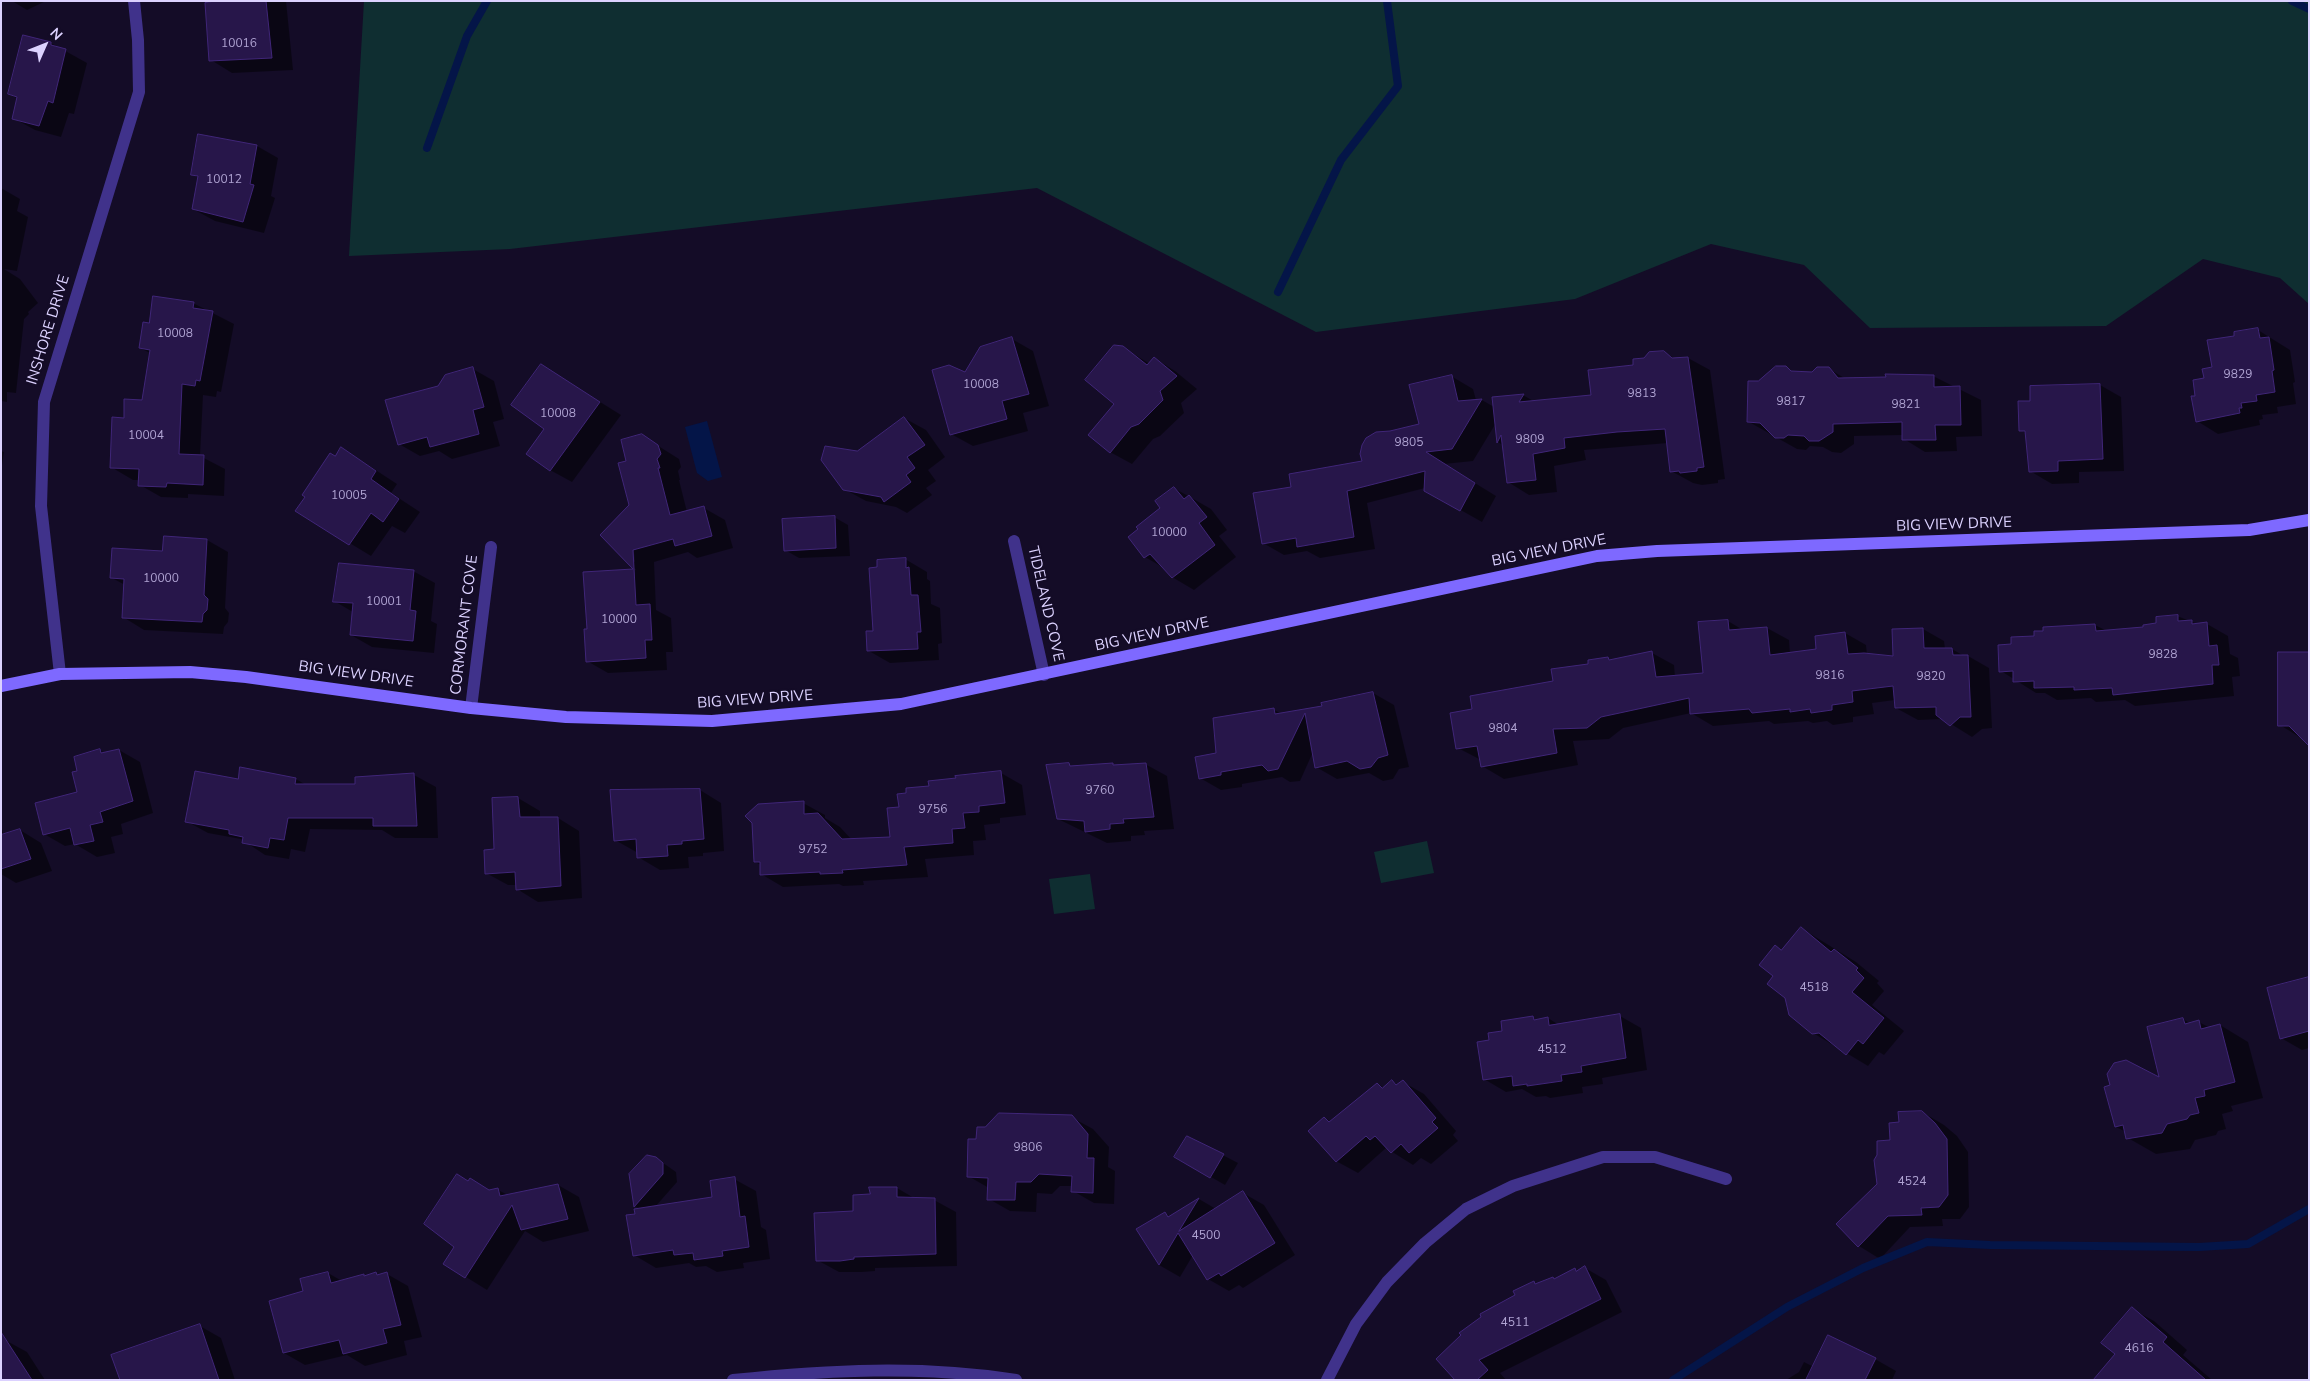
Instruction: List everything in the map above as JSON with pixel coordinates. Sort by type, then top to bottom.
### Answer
[{"type":"street","name":"INSHORE DRIVE","points":[[60,674],[41,506],[44,402],[139,92],[138,40],[134,1]]},
{"type":"street","name":"BIG VIEW DRIVE","points":[[1,686],[60,674],[190,672],[246,676],[471,708],[566,717],[712,720],[901,704],[1597,556],[1657,551],[2249,530],[2309,520]]},
{"type":"street","name":"TIDELAND COVE","points":[[1014,541],[1044,674]]},
{"type":"street","name":"CORMORANT COVE","points":[[471,708],[491,547]]},
{"type":"street","points":[[1327,1380],[1356,1324],[1387,1282],[1425,1243],[1466,1209],[1513,1186],[1603,1157],[1655,1157],[1726,1179]]},
{"type":"street","points":[[733,1380],[815,1371],[870,1370],[927,1371],[1016,1380]]},
{"type":"green space","points":[[364,1],[2309,1],[2309,304],[2280,278],[2203,259],[2106,326],[1870,328],[1804,265],[1711,244],[1575,299],[1316,332],[1037,188],[510,249],[349,256]]},
{"type":"green space","points":[[1427,841],[1434,873],[1381,883],[1374,852]]},
{"type":"green space","points":[[1090,874],[1095,909],[1054,914],[1049,879]]},
{"type":"shaded area","points":[[707,421],[722,477],[708,481],[697,473],[685,427]]},
{"type":"building","points":[[215,1],[266,1],[272,58],[209,61],[205,3]]},
{"type":"building","points":[[23,35],[51,42],[51,45],[66,49],[53,103],[48,101],[39,126],[12,119],[17,97],[8,94]]},
{"type":"building","points":[[198,134],[257,145],[250,184],[254,185],[243,222],[192,209],[198,176],[191,175]]},
{"type":"building","points":[[153,296],[194,302],[193,308],[213,311],[200,381],[196,380],[195,386],[182,384],[179,454],[204,455],[203,485],[167,483],[166,487],[138,486],[139,469],[110,468],[112,417],[124,418],[124,399],[142,400],[150,350],[139,348],[143,322],[149,323]]},
{"type":"building","points":[[2258,328],[2260,338],[2269,337],[2275,392],[2256,395],[2257,401],[2241,403],[2240,413],[2196,422],[2191,396],[2195,396],[2193,380],[2204,378],[2202,369],[2212,367],[2207,340],[2234,336],[2234,332]]},
{"type":"building","points":[[1012,337],[1029,394],[1002,401],[1007,419],[950,435],[932,370],[949,365],[965,372],[980,347]]},
{"type":"building","points":[[1114,345],[1123,346],[1147,365],[1154,357],[1177,376],[1160,391],[1163,400],[1139,424],[1131,427],[1110,453],[1088,435],[1114,404],[1085,380]]},
{"type":"building","points":[[1664,351],[1672,358],[1688,357],[1704,467],[1697,468],[1697,471],[1670,472],[1665,429],[1617,432],[1564,438],[1565,448],[1533,454],[1536,480],[1507,483],[1501,435],[1497,443],[1492,397],[1524,394],[1519,402],[1591,395],[1588,370],[1633,365],[1633,359],[1644,358],[1649,352]]},
{"type":"building","points":[[541,364],[600,402],[550,471],[526,454],[544,429],[511,405]]},
{"type":"building","points":[[1776,366],[1786,366],[1791,371],[1812,372],[1817,367],[1829,367],[1838,378],[1886,377],[1885,374],[1934,375],[1934,387],[1960,386],[1961,425],[1935,425],[1936,440],[1902,440],[1902,422],[1833,424],[1833,432],[1819,441],[1809,441],[1804,436],[1788,435],[1784,438],[1775,438],[1760,423],[1747,422],[1748,381],[1758,381]]},
{"type":"building","points":[[473,367],[484,407],[473,410],[479,434],[430,447],[427,437],[398,445],[385,400],[438,386],[445,375]]},
{"type":"building","points":[[1452,375],[1458,401],[1482,399],[1452,449],[1426,452],[1475,483],[1460,511],[1424,491],[1425,471],[1347,491],[1354,537],[1297,547],[1296,538],[1262,544],[1253,493],[1291,487],[1289,474],[1362,461],[1360,454],[1366,438],[1376,432],[1390,431],[1419,424],[1409,385]]},
{"type":"building","points":[[2100,384],[2103,459],[2058,461],[2058,471],[2029,472],[2025,431],[2019,431],[2018,401],[2030,401],[2030,386]]},
{"type":"building","points":[[904,417],[925,445],[907,457],[915,468],[906,475],[911,482],[884,502],[881,497],[843,490],[821,460],[825,446],[857,451]]},
{"type":"building","points":[[642,434],[658,445],[661,454],[657,459],[660,468],[658,468],[670,515],[704,506],[712,536],[675,546],[673,539],[633,550],[636,605],[650,604],[652,640],[645,640],[646,658],[586,662],[584,629],[587,629],[583,572],[633,569],[600,535],[629,505],[618,463],[626,461],[621,440]]},
{"type":"building","points":[[341,447],[376,471],[371,479],[399,499],[383,522],[371,513],[349,545],[295,511],[305,497],[302,495],[330,453],[335,456]]},
{"type":"building","points":[[1174,487],[1184,499],[1189,495],[1207,517],[1199,523],[1215,545],[1172,578],[1150,554],[1144,558],[1128,537],[1138,529],[1136,527],[1160,508],[1155,501]]},
{"type":"building","points":[[835,516],[836,548],[784,551],[782,519]]},
{"type":"building","points":[[164,536],[207,539],[204,595],[208,599],[207,610],[203,614],[202,622],[122,618],[124,579],[110,578],[112,548],[162,551]]},
{"type":"building","points":[[906,558],[906,568],[909,567],[911,595],[918,595],[921,632],[917,632],[918,649],[867,651],[866,631],[873,631],[869,568],[877,567],[877,560]]},
{"type":"building","points":[[339,563],[414,570],[410,610],[416,611],[413,641],[350,635],[353,603],[333,602]]},
{"type":"building","points":[[2178,615],[2178,621],[2192,620],[2192,624],[2207,622],[2209,646],[2217,645],[2219,665],[2212,665],[2213,684],[2113,695],[2112,688],[2074,690],[2074,687],[2034,688],[2034,681],[2013,682],[2013,671],[1999,672],[1998,645],[2011,644],[2011,637],[2034,636],[2034,631],[2043,631],[2043,627],[2095,624],[2096,631],[2143,627],[2143,625],[2156,623],[2156,617]]},
{"type":"building","points":[[1728,620],[1729,630],[1767,627],[1770,655],[1816,649],[1815,636],[1845,632],[1848,654],[1864,653],[1893,656],[1892,629],[1923,628],[1924,648],[1952,648],[1953,655],[1968,655],[1971,717],[1960,717],[1950,726],[1936,715],[1936,707],[1895,708],[1893,686],[1852,691],[1853,702],[1832,705],[1832,710],[1811,713],[1810,709],[1790,712],[1790,709],[1752,713],[1749,709],[1690,714],[1689,698],[1601,717],[1587,728],[1553,729],[1557,753],[1481,767],[1477,746],[1456,749],[1450,713],[1472,709],[1470,696],[1553,681],[1551,669],[1588,664],[1588,660],[1608,657],[1609,660],[1652,651],[1656,677],[1703,673],[1698,622]]},
{"type":"building","points":[[2278,652],[2309,652],[2309,746],[2289,726],[2278,726]]},
{"type":"building","points":[[1373,692],[1388,755],[1378,758],[1371,767],[1360,769],[1347,761],[1315,768],[1305,713],[1278,769],[1268,771],[1262,765],[1221,772],[1221,775],[1199,779],[1195,757],[1216,753],[1213,718],[1274,708],[1275,714],[1322,706],[1321,703]]},
{"type":"building","points":[[100,749],[101,753],[119,749],[133,801],[100,812],[103,822],[90,825],[94,841],[74,845],[70,828],[43,835],[35,803],[77,792],[72,772],[77,771],[74,757]]},
{"type":"building","points":[[1069,763],[1070,766],[1146,763],[1154,817],[1123,819],[1124,823],[1110,824],[1110,829],[1085,832],[1084,821],[1057,819],[1046,765]]},
{"type":"building","points":[[240,767],[296,778],[295,784],[355,784],[355,777],[414,773],[417,826],[373,826],[373,818],[288,818],[284,840],[270,838],[268,848],[242,843],[243,837],[229,834],[229,830],[185,822],[195,771],[238,779]]},
{"type":"building","points":[[1001,771],[1005,803],[979,806],[979,812],[963,813],[965,828],[952,829],[953,843],[904,847],[907,865],[842,870],[843,873],[820,874],[820,872],[760,875],[760,862],[754,862],[752,823],[745,816],[758,804],[804,801],[804,814],[818,813],[842,839],[890,837],[887,808],[899,807],[897,794],[906,793],[906,788],[929,786],[928,781],[956,778],[955,776]]},
{"type":"building","points":[[700,789],[704,839],[682,841],[682,844],[667,845],[668,856],[637,858],[636,839],[614,841],[610,790]]},
{"type":"building","points":[[518,797],[520,817],[558,817],[561,886],[516,890],[515,872],[485,874],[484,850],[494,849],[492,798]]},
{"type":"building","points":[[20,829],[31,859],[1,869],[1,835]]},
{"type":"building","points":[[1801,927],[1831,952],[1834,949],[1858,968],[1856,970],[1864,978],[1852,992],[1884,1018],[1863,1044],[1858,1040],[1846,1055],[1819,1033],[1812,1034],[1789,1015],[1785,998],[1767,984],[1773,976],[1759,965],[1775,945],[1781,950]]},
{"type":"building","points":[[2309,977],[2309,1031],[2280,1039],[2267,988]]},
{"type":"building","points":[[1620,1014],[1626,1058],[1581,1066],[1582,1072],[1561,1075],[1562,1081],[1513,1086],[1512,1076],[1483,1080],[1477,1042],[1489,1040],[1488,1033],[1502,1031],[1501,1021],[1533,1016],[1534,1020],[1548,1017],[1549,1025]]},
{"type":"building","points":[[2183,1018],[2185,1024],[2199,1020],[2201,1029],[2220,1024],[2235,1082],[2204,1090],[2205,1096],[2195,1098],[2199,1113],[2190,1115],[2187,1119],[2167,1124],[2162,1133],[2126,1139],[2123,1125],[2115,1127],[2104,1087],[2110,1085],[2107,1074],[2114,1063],[2126,1060],[2159,1077],[2147,1027]]},
{"type":"building","points":[[1392,1080],[1396,1085],[1403,1080],[1436,1118],[1432,1122],[1438,1128],[1409,1153],[1401,1144],[1391,1153],[1375,1136],[1370,1140],[1366,1136],[1336,1162],[1308,1131],[1324,1117],[1329,1122],[1377,1083],[1382,1088]]},
{"type":"building","points":[[1922,1111],[1935,1123],[1947,1139],[1948,1195],[1939,1207],[1921,1208],[1922,1215],[1888,1216],[1858,1247],[1836,1224],[1877,1184],[1874,1160],[1877,1155],[1877,1141],[1890,1140],[1889,1123],[1899,1122],[1898,1112]]},
{"type":"building","points":[[999,1113],[1072,1115],[1088,1134],[1087,1158],[1094,1158],[1093,1193],[1071,1192],[1072,1176],[1039,1174],[1031,1182],[1016,1182],[1015,1200],[987,1200],[988,1178],[967,1177],[968,1139],[976,1139],[977,1127],[985,1127]]},
{"type":"building","points":[[1187,1136],[1224,1154],[1210,1178],[1174,1157]]},
{"type":"building","points":[[647,1155],[656,1157],[663,1163],[663,1174],[634,1207],[629,1174]]},
{"type":"building","points":[[457,1174],[468,1181],[470,1178],[489,1190],[498,1188],[500,1196],[558,1184],[568,1219],[521,1230],[512,1205],[465,1278],[443,1264],[454,1247],[424,1224]]},
{"type":"building","points":[[735,1177],[740,1217],[745,1216],[749,1247],[722,1251],[723,1256],[694,1260],[693,1253],[674,1255],[673,1250],[633,1256],[626,1215],[635,1214],[634,1209],[712,1197],[710,1181]]},
{"type":"building","points":[[869,1187],[897,1187],[897,1197],[935,1198],[936,1254],[854,1257],[854,1259],[840,1261],[816,1261],[814,1213],[853,1211],[853,1195],[870,1194]]},
{"type":"building","points":[[1243,1191],[1275,1243],[1221,1276],[1219,1273],[1207,1280],[1178,1233],[1159,1265],[1136,1229],[1165,1212],[1168,1217],[1199,1198],[1179,1231]]},
{"type":"building","points":[[1585,1266],[1601,1299],[1479,1360],[1488,1370],[1477,1380],[1455,1380],[1436,1359],[1461,1335],[1459,1333],[1481,1317],[1480,1314],[1515,1295],[1513,1291],[1534,1281],[1535,1284],[1553,1277],[1554,1279],[1575,1268],[1576,1271]]},
{"type":"building","points":[[328,1272],[331,1283],[364,1274],[364,1276],[376,1272],[377,1275],[387,1272],[401,1325],[383,1329],[387,1343],[343,1354],[339,1340],[283,1353],[269,1301],[303,1291],[300,1279]]},
{"type":"building","points":[[2132,1307],[2167,1337],[2163,1342],[2206,1380],[2093,1380],[2115,1354],[2101,1343]]},
{"type":"building","points":[[200,1324],[219,1380],[120,1380],[111,1355]]},
{"type":"building","points":[[1,1332],[32,1380],[1,1380]]},
{"type":"building","points":[[1828,1335],[1876,1358],[1865,1380],[1806,1380]]},
{"type":"waterway","points":[[427,148],[467,36],[487,1]]},
{"type":"waterway","points":[[1278,292],[1341,160],[1398,86],[1387,1]]},
{"type":"waterway","points":[[2292,1],[2309,9]]},
{"type":"waterway","points":[[1673,1380],[1787,1307],[1863,1268],[1927,1242],[1990,1245],[2199,1247],[2248,1244],[2309,1209]]}]
